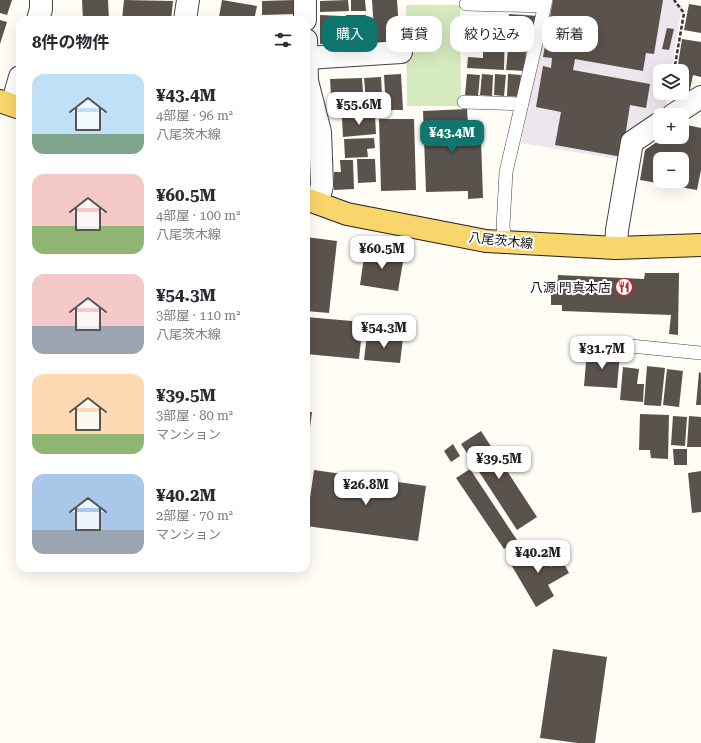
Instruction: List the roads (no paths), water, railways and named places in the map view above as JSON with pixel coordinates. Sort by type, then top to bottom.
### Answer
[{"type":"main road","name":"八尾茨木線","points":[[312,201],[347,214],[486,241],[616,248],[701,245]]},
{"type":"street","points":[[39,16],[41,0]]},
{"type":"street","points":[[186,16],[188,0]]},
{"type":"street","points":[[305,0],[305,16]]},
{"type":"street","points":[[310,58],[401,52]]},
{"type":"street","points":[[11,105],[16,89]]},
{"type":"street","points":[[310,93],[320,132],[322,185],[312,201]]},
{"type":"street","points":[[684,108],[701,97]]},
{"type":"street","points":[[616,248],[617,230],[632,142],[653,128]]},
{"type":"lane","points":[[466,4],[545,3],[506,172],[503,227],[506,242]]},
{"type":"lane","points":[[464,102],[521,104]]},
{"type":"lane","points":[[631,346],[701,353]]},
{"type":"place","name":"八源 門真本店","points":[[624,287]]}]
